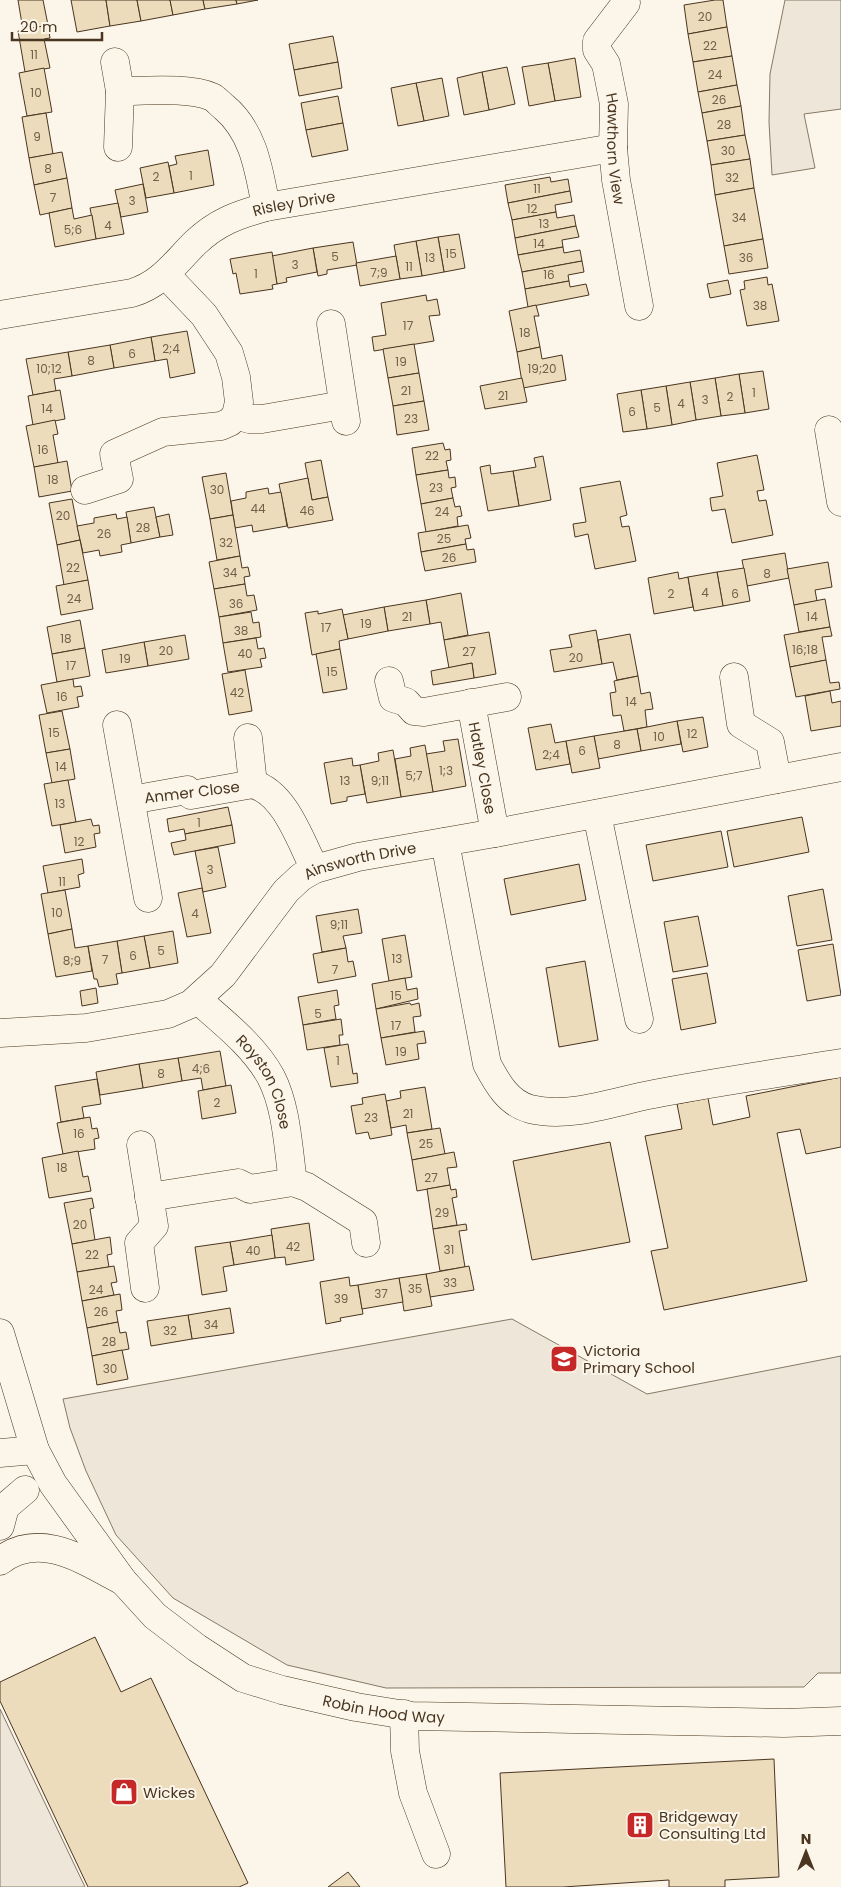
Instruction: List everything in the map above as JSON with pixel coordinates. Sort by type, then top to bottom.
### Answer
[{"type":"street","name":"Hawthorn View","points":[[626,3],[597,41],[597,50],[606,64],[614,104],[613,148],[616,180],[639,306]]},
{"type":"street","points":[[115,62],[120,91],[118,147]]},
{"type":"street","points":[[120,91],[180,92],[212,97],[232,113],[245,132],[258,164],[266,207]]},
{"type":"street","name":"Risley Drive","points":[[0,315],[132,293],[148,288],[166,275],[196,243],[214,228],[233,216],[266,207],[613,148]]},
{"type":"street","points":[[85,490],[119,479],[114,454],[150,436],[177,430],[221,426],[230,422],[236,416],[239,402],[236,377],[228,353],[204,314],[166,275]]},
{"type":"street","points":[[236,416],[249,420],[262,420],[309,412],[345,413],[331,324]]},
{"type":"street","points":[[829,430],[838,466],[841,502]]},
{"type":"street","points":[[734,677],[741,724],[770,742],[777,779]]},
{"type":"street","name":"Hatley Close","points":[[389,681],[393,698],[406,702],[414,711],[434,710],[507,697]]},
{"type":"street","name":"Hatley Close","points":[[471,703],[496,833]]},
{"type":"street","name":"Anmer Close","points":[[117,725],[132,800],[148,898]]},
{"type":"street","name":"Anmer Close","points":[[248,738],[253,784]]},
{"type":"street","name":"Ainsworth Drive","points":[[0,1033],[58,1030],[168,1014],[198,1000],[223,975],[286,891],[301,877],[315,869],[358,857],[496,833],[777,779],[838,775]]},
{"type":"street","name":"Anmer Close","points":[[132,800],[187,790],[191,795],[253,784],[260,786],[279,803],[315,869]]},
{"type":"street","points":[[597,814],[639,1019]]},
{"type":"street","points":[[445,842],[487,1064],[502,1092],[529,1108],[555,1112],[580,1109],[654,1094],[841,1063]]},
{"type":"street","name":"Royston Close","points":[[198,1000],[239,1037],[271,1077],[280,1103],[292,1182]]},
{"type":"street","points":[[140,1145],[154,1226],[139,1243],[145,1288]]},
{"type":"street","points":[[149,1197],[238,1183],[250,1189],[292,1182],[307,1187],[363,1222],[366,1242]]},
{"type":"street","name":"Robin Hood Way","points":[[0,1334],[5,1379],[35,1450],[66,1505],[123,1582],[155,1616],[197,1648],[243,1678],[356,1708],[404,1714],[480,1718],[841,1722]]},
{"type":"street","points":[[0,1453],[35,1450]]},
{"type":"street","points":[[0,1526],[12,1490],[53,1484]]},
{"type":"street","points":[[0,1561],[7,1555],[37,1547],[64,1551],[123,1582]]},
{"type":"street","points":[[404,1714],[405,1751],[413,1793],[436,1854]]},
{"type":"shaded area","points":[[785,0],[841,0],[841,109],[804,114],[815,168],[772,175],[769,122],[770,74]]},
{"type":"shaded area","name":"Victoria Primary School","points":[[512,1319],[647,1394],[841,1356],[841,1673],[818,1673],[804,1687],[386,1688],[287,1665],[173,1598],[116,1535],[86,1471],[70,1428],[63,1399]]},
{"type":"shaded area","points":[[0,1709],[85,1887],[0,1887]]},
{"type":"building","points":[[18,0],[43,0],[48,25],[23,30]]},
{"type":"building","points":[[71,0],[106,0],[110,26],[77,32]]},
{"type":"building","points":[[106,0],[137,0],[141,21],[110,26]]},
{"type":"building","points":[[137,0],[170,0],[173,15],[141,21]]},
{"type":"building","points":[[170,0],[203,0],[205,9],[173,15]]},
{"type":"building","points":[[203,0],[236,0],[237,4],[205,9]]},
{"type":"building","points":[[236,0],[258,0],[237,4]]},
{"type":"building","points":[[723,0],[727,27],[688,34],[684,5]]},
{"type":"building","points":[[48,25],[50,38],[44,39],[50,68],[25,72],[18,31]]},
{"type":"building","points":[[727,27],[732,56],[693,62],[688,34]]},
{"type":"building","points":[[333,36],[338,62],[294,70],[289,44]]},
{"type":"building","points":[[732,56],[737,85],[698,92],[693,62]]},
{"type":"building","points":[[575,58],[581,97],[555,101],[548,63]]},
{"type":"building","points":[[338,62],[342,88],[299,96],[294,70]]},
{"type":"building","points":[[548,63],[555,101],[529,106],[522,67]]},
{"type":"building","points":[[507,67],[515,104],[489,110],[482,72]]},
{"type":"building","points":[[44,68],[52,112],[27,116],[19,73]]},
{"type":"building","points":[[482,72],[489,110],[464,115],[457,78]]},
{"type":"building","points":[[442,78],[449,116],[424,121],[416,83]]},
{"type":"building","points":[[416,83],[424,121],[398,126],[391,88]]},
{"type":"building","points":[[737,85],[741,106],[702,113],[698,92]]},
{"type":"building","points":[[338,96],[343,123],[306,130],[301,103]]},
{"type":"building","points":[[741,106],[745,135],[707,141],[702,113]]},
{"type":"building","points":[[46,113],[53,154],[29,158],[22,117]]},
{"type":"building","points":[[343,123],[348,150],[312,157],[306,130]]},
{"type":"building","points":[[745,135],[750,159],[711,165],[707,141]]},
{"type":"building","points":[[208,150],[214,185],[174,193],[169,166],[177,164],[175,156]]},
{"type":"building","points":[[62,152],[67,178],[34,185],[29,158]]},
{"type":"building","points":[[750,159],[754,188],[715,195],[711,165]]},
{"type":"building","points":[[168,162],[174,193],[146,198],[140,168]]},
{"type":"building","points":[[550,177],[551,182],[568,179],[570,191],[508,203],[505,185]]},
{"type":"building","points":[[67,178],[72,208],[40,215],[34,185]]},
{"type":"building","points":[[143,184],[148,212],[121,217],[115,190]]},
{"type":"building","points":[[754,188],[763,239],[724,246],[715,195]]},
{"type":"building","points":[[570,191],[572,202],[555,205],[556,212],[512,220],[508,203]]},
{"type":"building","points":[[118,203],[124,234],[96,239],[90,208]]},
{"type":"building","points":[[72,208],[74,219],[92,215],[96,239],[55,247],[49,213]]},
{"type":"building","points":[[556,212],[557,218],[574,215],[576,226],[515,238],[512,220]]},
{"type":"building","points":[[576,226],[579,237],[562,240],[563,247],[518,255],[515,238]]},
{"type":"building","points":[[459,234],[465,268],[444,272],[438,237]]},
{"type":"building","points":[[438,237],[444,272],[422,276],[416,241]]},
{"type":"building","points":[[763,239],[768,268],[729,274],[724,246]]},
{"type":"building","points":[[416,241],[422,276],[400,279],[394,245]]},
{"type":"building","points":[[353,242],[357,265],[327,270],[327,274],[318,276],[313,248]]},
{"type":"building","points":[[563,247],[564,253],[580,250],[582,261],[522,272],[518,255]]},
{"type":"building","points":[[313,248],[317,272],[286,278],[287,282],[277,284],[272,256]]},
{"type":"building","points":[[272,252],[277,284],[272,285],[273,289],[240,294],[236,273],[233,274],[230,259]]},
{"type":"building","points":[[396,256],[400,279],[360,286],[356,263]]},
{"type":"building","points":[[582,261],[584,272],[568,275],[569,281],[525,289],[522,272]]},
{"type":"building","points":[[767,277],[768,285],[772,284],[779,321],[747,326],[740,290],[745,289],[744,281]]},
{"type":"building","points":[[728,280],[731,294],[710,298],[707,284]]},
{"type":"building","points":[[569,281],[570,287],[586,284],[589,295],[528,307],[525,289]]},
{"type":"building","points":[[426,295],[427,301],[437,299],[440,315],[429,316],[434,341],[374,351],[372,337],[386,335],[381,303]]},
{"type":"building","points":[[536,305],[539,316],[534,316],[540,347],[517,352],[509,311]]},
{"type":"building","points":[[187,331],[195,373],[170,378],[167,359],[155,361],[151,337]]},
{"type":"building","points":[[151,337],[155,361],[114,368],[110,345]]},
{"type":"building","points":[[414,344],[419,373],[388,378],[383,349]]},
{"type":"building","points":[[110,345],[114,368],[72,376],[68,352]]},
{"type":"building","points":[[540,347],[542,359],[562,355],[566,380],[523,388],[517,352]]},
{"type":"building","points":[[68,352],[72,376],[54,379],[56,391],[33,395],[26,359]]},
{"type":"building","points":[[763,371],[769,409],[745,413],[739,374]]},
{"type":"building","points":[[419,373],[424,401],[393,406],[388,378]]},
{"type":"building","points":[[739,374],[745,413],[721,416],[715,378]]},
{"type":"building","points":[[522,378],[527,402],[485,409],[480,386]]},
{"type":"building","points":[[715,378],[721,416],[696,420],[690,382]]},
{"type":"building","points":[[690,382],[696,420],[672,425],[666,386]]},
{"type":"building","points":[[666,386],[672,425],[647,429],[641,390]]},
{"type":"building","points":[[60,390],[65,419],[33,425],[28,396]]},
{"type":"building","points":[[641,390],[647,429],[623,432],[617,394]]},
{"type":"building","points":[[424,401],[429,430],[397,435],[393,406]]},
{"type":"building","points":[[55,420],[58,434],[53,435],[58,463],[34,467],[26,426]]},
{"type":"building","points":[[443,443],[445,450],[450,449],[451,460],[446,461],[448,470],[416,475],[412,448]]},
{"type":"building","points":[[757,455],[764,490],[757,491],[759,501],[766,500],[773,535],[732,543],[725,509],[712,511],[711,506],[710,498],[723,496],[717,463]]},
{"type":"building","points":[[543,456],[551,500],[519,506],[513,471],[536,467],[534,458]]},
{"type":"building","points":[[321,460],[328,497],[312,500],[305,463]]},
{"type":"building","points":[[67,461],[72,491],[39,497],[34,467]]},
{"type":"building","points":[[490,465],[491,474],[513,471],[519,506],[488,511],[480,467]]},
{"type":"building","points":[[448,470],[449,478],[455,477],[456,487],[451,488],[453,498],[421,504],[416,475]]},
{"type":"building","points":[[226,473],[233,515],[210,519],[202,477]]},
{"type":"building","points":[[308,478],[312,500],[328,497],[333,520],[288,528],[279,484]]},
{"type":"building","points":[[620,481],[627,515],[620,517],[622,527],[629,526],[636,561],[595,569],[588,534],[575,537],[573,524],[586,522],[580,488]]},
{"type":"building","points":[[268,488],[269,494],[281,492],[287,526],[253,532],[252,525],[235,528],[231,501],[246,498],[246,492]]},
{"type":"building","points":[[453,498],[455,507],[460,506],[462,516],[457,517],[458,526],[426,532],[421,504]]},
{"type":"building","points":[[72,499],[80,540],[57,545],[49,503]]},
{"type":"building","points":[[154,507],[160,537],[131,543],[126,512]]},
{"type":"building","points":[[116,514],[117,519],[127,517],[131,543],[121,545],[122,552],[100,556],[99,550],[83,553],[77,526],[94,523],[94,518]]},
{"type":"building","points":[[169,514],[173,535],[160,537],[156,517]]},
{"type":"building","points":[[233,515],[240,556],[217,560],[210,519]]},
{"type":"building","points":[[468,525],[471,538],[465,539],[466,544],[421,552],[418,533]]},
{"type":"building","points":[[80,540],[88,580],[64,585],[57,545]]},
{"type":"building","points":[[466,544],[467,550],[474,549],[476,562],[425,571],[421,552]]},
{"type":"building","points":[[785,553],[789,578],[747,586],[742,560]]},
{"type":"building","points":[[240,556],[242,568],[248,567],[250,576],[244,577],[245,584],[214,589],[209,562]]},
{"type":"building","points":[[828,562],[832,587],[815,590],[817,601],[794,605],[787,569]]},
{"type":"building","points":[[744,568],[750,601],[723,606],[717,572]]},
{"type":"building","points":[[678,572],[679,579],[688,577],[693,607],[654,614],[648,578]]},
{"type":"building","points":[[717,572],[723,606],[694,611],[688,577]]},
{"type":"building","points":[[88,580],[93,609],[61,615],[56,586]]},
{"type":"building","points":[[245,584],[247,596],[254,595],[257,610],[219,617],[214,589]]},
{"type":"building","points":[[461,593],[468,635],[444,640],[441,622],[430,624],[426,600]]},
{"type":"building","points":[[825,599],[830,627],[799,632],[794,605]]},
{"type":"building","points":[[426,600],[430,624],[388,631],[384,607]]},
{"type":"building","points":[[384,607],[388,631],[348,639],[343,615]]},
{"type":"building","points":[[342,609],[348,639],[339,641],[340,649],[312,655],[305,613],[318,611],[318,614]]},
{"type":"building","points":[[251,612],[253,623],[259,622],[261,637],[223,643],[219,617]]},
{"type":"building","points":[[80,620],[85,648],[52,654],[47,627]]},
{"type":"building","points":[[830,627],[832,636],[822,637],[826,660],[790,667],[784,635]]},
{"type":"building","points":[[596,630],[602,664],[554,672],[550,650],[572,647],[569,635]]},
{"type":"building","points":[[489,632],[496,674],[474,678],[472,663],[449,668],[444,640]]},
{"type":"building","points":[[630,634],[638,676],[617,680],[613,662],[602,664],[598,640]]},
{"type":"building","points":[[185,635],[189,659],[148,666],[144,642]]},
{"type":"building","points":[[256,638],[258,649],[264,648],[266,658],[260,659],[262,667],[228,672],[223,643]]},
{"type":"building","points":[[144,642],[148,666],[106,673],[102,650]]},
{"type":"building","points":[[85,648],[90,676],[57,682],[52,654]]},
{"type":"building","points":[[340,649],[347,689],[323,693],[316,654]]},
{"type":"building","points":[[826,660],[830,683],[839,682],[840,689],[796,697],[790,667]]},
{"type":"building","points":[[472,663],[474,678],[433,685],[431,671]]},
{"type":"building","points":[[245,670],[252,711],[229,715],[222,674]]},
{"type":"building","points":[[638,676],[641,694],[650,692],[653,709],[645,710],[647,727],[624,731],[621,715],[613,716],[610,693],[616,692],[614,681]]},
{"type":"building","points":[[73,679],[74,687],[81,686],[83,696],[77,697],[79,707],[47,713],[41,685]]},
{"type":"building","points":[[830,691],[832,703],[841,701],[841,726],[811,731],[805,696]]},
{"type":"building","points":[[62,711],[70,749],[46,753],[39,715]]},
{"type":"building","points":[[703,717],[708,747],[683,752],[677,721]]},
{"type":"building","points":[[677,721],[681,744],[641,751],[637,729]]},
{"type":"building","points":[[551,724],[555,743],[566,741],[570,764],[536,770],[528,728]]},
{"type":"building","points":[[637,729],[641,751],[598,759],[594,736]]},
{"type":"building","points":[[594,736],[600,768],[572,773],[566,741]]},
{"type":"building","points":[[458,739],[466,786],[433,792],[426,754],[445,751],[443,741]]},
{"type":"building","points":[[425,745],[433,792],[401,797],[395,759],[411,756],[410,748]]},
{"type":"building","points":[[70,749],[75,779],[52,783],[46,753]]},
{"type":"building","points":[[393,750],[401,797],[367,803],[360,765],[379,761],[378,753]]},
{"type":"building","points":[[352,758],[353,766],[360,765],[365,794],[347,797],[347,801],[331,804],[324,763]]},
{"type":"building","points":[[68,780],[76,822],[52,826],[44,784]]},
{"type":"building","points":[[228,807],[232,825],[185,834],[184,829],[169,832],[167,819]]},
{"type":"building","points":[[802,817],[809,852],[734,867],[727,831]]},
{"type":"building","points":[[91,819],[93,826],[99,825],[100,833],[94,834],[96,847],[65,853],[60,825]]},
{"type":"building","points":[[232,825],[235,843],[174,855],[171,843],[186,840],[185,834]]},
{"type":"building","points":[[721,831],[728,867],[653,881],[646,845]]},
{"type":"building","points":[[218,847],[226,887],[203,892],[195,851]]},
{"type":"building","points":[[82,859],[84,873],[78,875],[80,887],[48,893],[43,866]]},
{"type":"building","points":[[579,864],[586,900],[511,915],[504,879]]},
{"type":"building","points":[[202,888],[211,933],[187,937],[178,893]]},
{"type":"building","points":[[823,889],[832,940],[797,946],[788,896]]},
{"type":"building","points":[[65,890],[72,929],[48,934],[41,894]]},
{"type":"building","points":[[358,909],[362,933],[343,936],[346,948],[322,952],[316,916]]},
{"type":"building","points":[[698,916],[708,966],[673,972],[664,922]]},
{"type":"building","points":[[72,929],[75,948],[88,946],[92,971],[56,977],[48,934]]},
{"type":"building","points":[[173,931],[178,963],[150,968],[144,936]]},
{"type":"building","points":[[405,935],[412,977],[389,981],[382,939]]},
{"type":"building","points":[[144,936],[150,968],[122,973],[117,941]]},
{"type":"building","points":[[117,941],[122,973],[116,974],[118,984],[99,987],[97,979],[94,979],[88,946]]},
{"type":"building","points":[[833,944],[841,995],[807,1001],[798,950]]},
{"type":"building","points":[[346,948],[348,962],[353,961],[356,976],[318,983],[313,954]]},
{"type":"building","points":[[585,961],[598,1040],[559,1047],[546,968]]},
{"type":"building","points":[[707,973],[716,1023],[681,1030],[672,979]]},
{"type":"building","points":[[405,978],[407,990],[417,988],[418,999],[376,1009],[372,984]]},
{"type":"building","points":[[96,988],[98,1003],[82,1006],[80,991]]},
{"type":"building","points":[[337,990],[339,1005],[334,1006],[336,1019],[303,1025],[298,997]]},
{"type":"building","points":[[410,1003],[411,1005],[419,1003],[421,1016],[413,1017],[415,1032],[381,1038],[376,1009]]},
{"type":"building","points":[[341,1019],[343,1035],[339,1035],[340,1045],[307,1050],[303,1025]]},
{"type":"building","points":[[424,1031],[426,1043],[417,1044],[419,1059],[386,1065],[381,1038]]},
{"type":"building","points":[[348,1044],[353,1074],[357,1073],[358,1083],[331,1087],[324,1048]]},
{"type":"building","points":[[220,1051],[226,1086],[203,1090],[201,1078],[182,1081],[178,1058]]},
{"type":"building","points":[[178,1058],[182,1081],[143,1088],[139,1064]]},
{"type":"building","points":[[139,1064],[143,1088],[100,1095],[96,1072]]},
{"type":"building","points":[[841,1077],[841,1147],[806,1154],[800,1129],[777,1133],[807,1281],[664,1310],[651,1251],[668,1248],[645,1136],[682,1129],[677,1104],[708,1098],[713,1125],[750,1117],[746,1096]]},
{"type":"building","points":[[97,1079],[101,1104],[82,1107],[84,1118],[61,1122],[55,1086]]},
{"type":"building","points":[[231,1085],[236,1113],[202,1119],[198,1091]]},
{"type":"building","points":[[425,1087],[432,1129],[407,1133],[406,1125],[391,1128],[386,1101],[401,1098],[400,1091]]},
{"type":"building","points":[[385,1094],[392,1135],[370,1139],[368,1132],[356,1134],[351,1106],[363,1104],[362,1098]]},
{"type":"building","points":[[90,1117],[92,1129],[97,1128],[99,1138],[94,1139],[95,1149],[63,1154],[57,1123]]},
{"type":"building","points":[[440,1128],[445,1154],[412,1160],[407,1133]]},
{"type":"building","points":[[610,1142],[630,1242],[532,1260],[513,1161]]},
{"type":"building","points":[[78,1151],[83,1177],[88,1176],[91,1191],[49,1198],[42,1158]]},
{"type":"building","points":[[454,1152],[457,1167],[447,1168],[450,1185],[417,1191],[412,1160]]},
{"type":"building","points":[[450,1185],[451,1190],[456,1189],[457,1197],[452,1198],[457,1225],[433,1229],[427,1189]]},
{"type":"building","points":[[92,1198],[94,1208],[90,1209],[95,1240],[72,1244],[64,1203]]},
{"type":"building","points":[[309,1223],[314,1260],[286,1265],[285,1257],[275,1258],[271,1229]]},
{"type":"building","points":[[466,1224],[467,1230],[459,1231],[465,1267],[440,1271],[433,1229]]},
{"type":"building","points":[[272,1235],[275,1258],[234,1265],[230,1242]]},
{"type":"building","points":[[110,1237],[112,1254],[107,1255],[109,1267],[77,1272],[72,1244]]},
{"type":"building","points":[[230,1242],[234,1265],[223,1267],[227,1291],[202,1295],[195,1247]]},
{"type":"building","points":[[114,1266],[117,1282],[111,1283],[114,1295],[82,1301],[77,1272]]},
{"type":"building","points":[[469,1266],[474,1290],[430,1297],[426,1274]]},
{"type":"building","points":[[426,1274],[432,1306],[404,1311],[399,1278]]},
{"type":"building","points":[[349,1277],[350,1286],[358,1285],[363,1314],[340,1318],[341,1321],[326,1324],[320,1282]]},
{"type":"building","points":[[399,1278],[403,1302],[362,1309],[358,1285]]},
{"type":"building","points":[[120,1294],[122,1310],[116,1311],[118,1322],[87,1328],[82,1301]]},
{"type":"building","points":[[230,1308],[234,1333],[192,1339],[188,1315]]},
{"type":"building","points":[[188,1315],[192,1339],[151,1346],[147,1321]]},
{"type":"building","points":[[118,1322],[120,1333],[126,1332],[129,1349],[92,1356],[87,1328]]},
{"type":"building","points":[[122,1350],[128,1379],[97,1385],[92,1356]]},
{"type":"building","name":"Wickes","points":[[95,1637],[121,1692],[151,1678],[248,1883],[239,1887],[88,1887],[0,1701],[0,1682]]},
{"type":"building","name":"Bridgeway Consulting Ltd","points":[[774,1759],[779,1877],[725,1880],[725,1887],[669,1887],[669,1880],[563,1887],[506,1887],[500,1773]]},
{"type":"building","points":[[348,1872],[360,1887],[328,1887]]},
{"type":"place","name":"Victoria Primary School","points":[[564,1359]]},
{"type":"place","name":"Wickes","points":[[124,1792]]},
{"type":"place","name":"Bridgeway Consulting Ltd","points":[[640,1825]]}]
